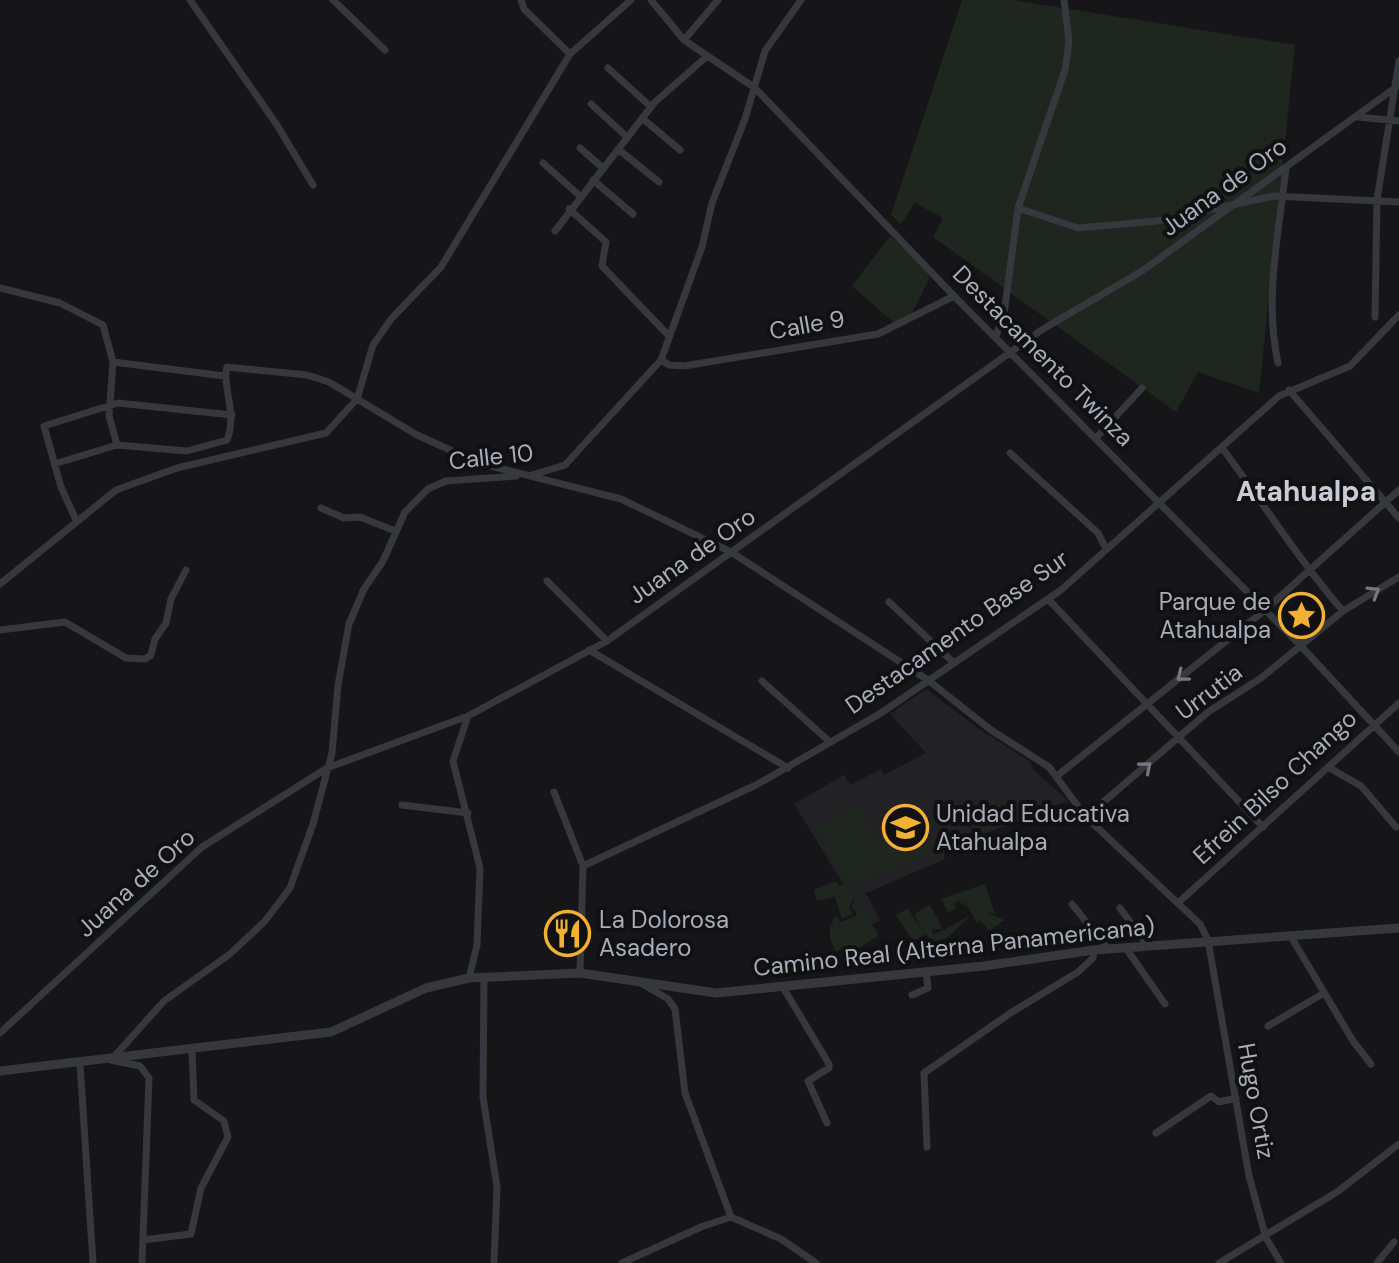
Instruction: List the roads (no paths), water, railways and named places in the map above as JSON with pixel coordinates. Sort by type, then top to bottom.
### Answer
[{"type":"street","points":[[190,0],[277,125],[313,185]]},
{"type":"street","points":[[333,0],[385,50]]},
{"type":"street","points":[[521,0],[524,9],[570,54]]},
{"type":"street","points":[[0,584],[116,490],[148,477],[289,439],[321,436],[357,399],[373,345],[391,319],[441,267],[570,54],[631,0]]},
{"type":"street","name":"Destacamento Twinza","points":[[651,0],[684,40],[755,88],[954,296],[1300,645],[1399,752]]},
{"type":"street","points":[[684,40],[718,0]]},
{"type":"street","name":"Calle 10","points":[[111,1060],[164,1001],[230,954],[276,909],[303,856],[327,768],[349,624],[364,589],[383,561],[395,531],[416,499],[437,484],[462,478],[529,476],[565,465],[661,360],[702,247],[712,203],[770,41],[801,0]]},
{"type":"street","points":[[996,336],[1004,314],[1018,208],[1065,70],[1069,41],[1064,0]]},
{"type":"street","points":[[555,231],[651,107],[706,57]]},
{"type":"street","points":[[1375,317],[1377,200],[1387,120],[1399,61]]},
{"type":"street","points":[[608,68],[651,107]]},
{"type":"street","name":"Juana de Oro","points":[[0,1033],[202,847],[327,768],[468,716],[607,641],[1043,329],[1142,271],[1396,87]]},
{"type":"street","points":[[591,104],[627,137]]},
{"type":"street","points":[[1358,117],[1399,121]]},
{"type":"street","points":[[642,118],[680,150]]},
{"type":"street","points":[[580,148],[603,168]]},
{"type":"street","points":[[618,149],[659,182]]},
{"type":"street","points":[[543,163],[580,196]]},
{"type":"street","points":[[1278,363],[1272,318],[1286,168]]},
{"type":"street","points":[[593,180],[633,214]]},
{"type":"street","points":[[1018,208],[1078,228],[1157,221],[1283,195],[1399,202]]},
{"type":"street","points":[[569,209],[606,242],[602,266],[668,335]]},
{"type":"street","points":[[0,288],[60,303],[103,325],[109,338],[107,353],[113,362],[108,406],[117,445]]},
{"type":"street","name":"Calle 9","points":[[661,360],[669,365],[684,366],[878,334],[954,296]]},
{"type":"street","name":"Destacamento Base Sur","points":[[583,866],[788,768],[954,663],[1048,599],[1289,390],[1350,366],[1399,315]]},
{"type":"street","points":[[113,362],[225,376]]},
{"type":"street","points":[[54,464],[117,445],[193,450],[227,440],[232,415],[225,376],[227,367],[307,375],[329,382],[417,435],[479,463],[621,499],[731,552],[928,680],[991,730],[1058,775],[1265,610],[1399,490]]},
{"type":"street","points":[[1097,437],[1142,388]]},
{"type":"street","points":[[1289,390],[1399,518]]},
{"type":"street","points":[[76,520],[54,464],[44,426],[118,403],[232,415]]},
{"type":"street","points":[[1223,449],[1283,529],[1308,571],[1343,611]]},
{"type":"street","points":[[1010,453],[1098,533],[1106,549]]},
{"type":"street","points":[[321,508],[344,518],[360,517],[395,531]]},
{"type":"street","points":[[0,630],[65,622],[112,652],[139,661],[151,655],[155,648],[186,570]]},
{"type":"street","name":"Urrutia","points":[[1086,817],[1208,712],[1261,678],[1343,611],[1399,577]]},
{"type":"street","points":[[547,581],[607,641]]},
{"type":"street","points":[[1048,599],[1149,702],[1263,827]]},
{"type":"street","points":[[889,602],[954,663]]},
{"type":"street","points":[[589,650],[788,768]]},
{"type":"street","points":[[762,681],[830,742]]},
{"type":"street","name":"Efrein Bilso Chango","points":[[1179,902],[1399,703]]},
{"type":"street","points":[[468,716],[453,761],[480,868],[477,945],[469,978]]},
{"type":"street","points":[[1328,767],[1361,786],[1396,827]]},
{"type":"street","name":"Hugo Ortiz","points":[[1058,775],[1086,817],[1179,902],[1200,924],[1208,940],[1249,1176],[1266,1238],[1281,1263]]},
{"type":"street","points":[[554,792],[583,866],[580,973]]},
{"type":"street","points":[[402,805],[468,813]]},
{"type":"street","points":[[1072,904],[1108,949]]},
{"type":"street","points":[[1120,908],[1147,945]]},
{"type":"street","points":[[1208,940],[1399,928]]},
{"type":"street","points":[[1290,935],[1371,1064]]},
{"type":"street","name":"Camino Real (Alterna Panamericana)","points":[[0,1071],[192,1051],[331,1032],[426,988],[469,978],[580,973],[704,993],[784,989],[1094,950],[1208,940]]},
{"type":"street","points":[[1125,947],[1165,1004]]},
{"type":"street","points":[[927,1147],[924,1073],[1003,1018],[1078,972],[1093,958],[1094,950]]},
{"type":"street","points":[[912,995],[928,988],[926,971]]},
{"type":"street","points":[[484,977],[483,1097],[497,1187],[494,1263]]},
{"type":"street","points":[[641,983],[668,999],[675,1009],[685,1093],[731,1217]]},
{"type":"street","points":[[784,989],[829,1064],[829,1068],[808,1081],[827,1123]]},
{"type":"street","points":[[1268,1026],[1324,993]]},
{"type":"street","points":[[143,1240],[191,1234],[201,1188],[228,1137],[224,1121],[194,1100],[192,1051]]},
{"type":"street","points":[[111,1060],[140,1066],[148,1074],[142,1263]]},
{"type":"street","points":[[80,1064],[93,1263]]},
{"type":"street","points":[[1156,1133],[1209,1097],[1222,1102],[1236,1098]]},
{"type":"street","points":[[1219,1263],[1266,1238],[1337,1192],[1399,1144]]},
{"type":"street","points":[[622,1263],[701,1227],[731,1217],[781,1239],[816,1263]]},
{"type":"street","points":[[1377,1263],[1394,1242]]},
{"type":"place","name":"Parque de Atahualpa","points":[[1302,616]]},
{"type":"place","name":"Unidad Educativa Atahualpa","points":[[905,828]]},
{"type":"place","name":"La Dolorosa Asadero","points":[[568,934]]},
{"type":"district","name":"Atahualpa","points":[[1306,491]]}]
